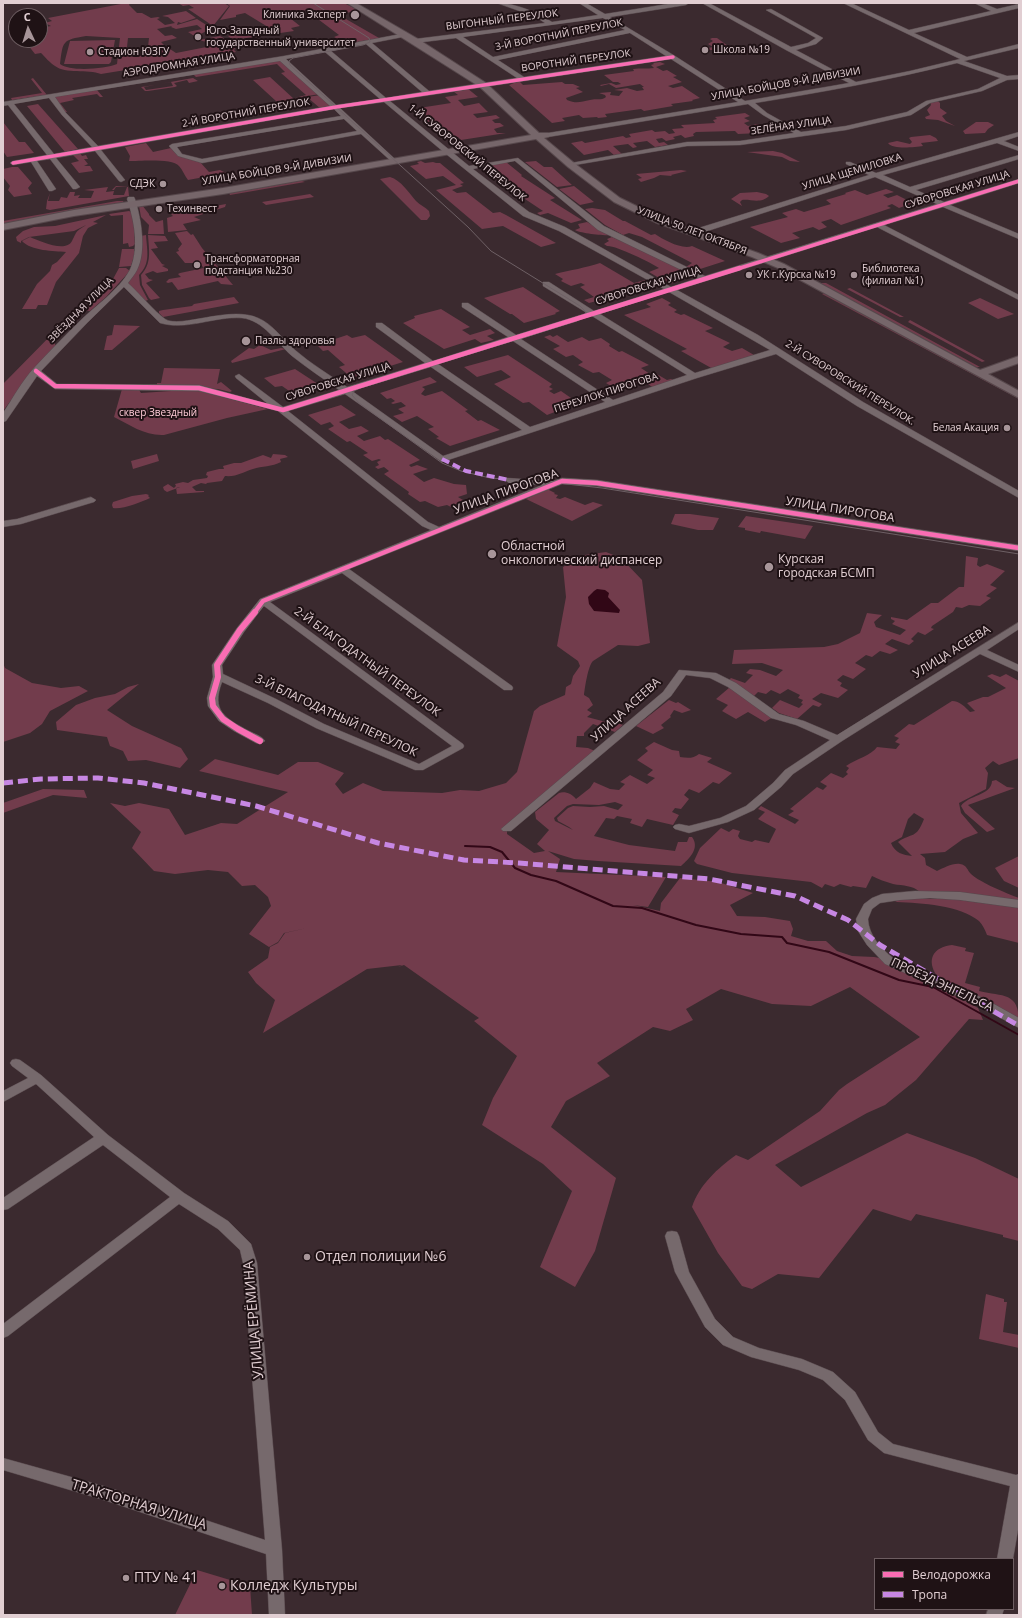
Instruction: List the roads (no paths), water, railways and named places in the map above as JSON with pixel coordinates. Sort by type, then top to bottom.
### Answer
[{"type":"main road","name":"УЛИЦА 50 ЛЕТ ОКТЯБРЯ","points":[[353,3],[412,39],[444,54],[492,83],[544,134],[571,165],[611,196],[628,206],[660,221],[778,255],[816,279],[985,371],[1019,385]]},
{"type":"main road","points":[[431,38],[428,40],[444,54]]},
{"type":"main road","name":"УЛИЦА 50 ЛЕТ ОКТЯБРЯ","points":[[444,54],[609,186],[637,204],[696,231],[766,259],[802,277],[816,279]]},
{"type":"main road","name":"УЛИЦА БОЙЦОВ 9-Й ДИВИЗИИ","points":[[3,227],[132,201],[544,134]]},
{"type":"main road","name":"УЛИЦА БОЙЦОВ 9-Й ДИВИЗИИ","points":[[3,220],[72,207],[132,201]]},
{"type":"main road","points":[[985,371],[1019,359]]},
{"type":"main road","name":"УЛИЦА 50 ЛЕТ ОКТЯБРЯ","points":[[985,371],[1019,395]]},
{"type":"street","points":[[500,3],[538,16],[551,24]]},
{"type":"street","points":[[582,3],[630,30],[798,134]]},
{"type":"street","name":"ВЫГОННЫЙ ПЕРЕУЛОК","points":[[412,39],[457,36],[551,24],[686,3]]},
{"type":"street","points":[[705,3],[855,84]]},
{"type":"street","points":[[846,3],[966,59]]},
{"type":"street","points":[[977,3],[996,11]]},
{"type":"street","points":[[909,32],[1019,6]]},
{"type":"street","points":[[768,10],[820,38],[817,42],[788,49]]},
{"type":"street","name":"3-Й ВОРОТНИЙ ПЕРЕУЛОК","points":[[492,58],[630,30]]},
{"type":"street","name":"3-Й ВОРОТНИЙ ПЕРЕУЛОК","points":[[457,36],[523,79]]},
{"type":"street","name":"АЭРОДРОМНАЯ УЛИЦА","points":[[6,104],[368,43],[412,39]]},
{"type":"street","points":[[368,43],[372,48],[427,93]]},
{"type":"street","name":"УЛИЦА БОЙЦОВ 9-Й ДИВИЗИИ","points":[[544,134],[855,84],[1019,46]]},
{"type":"street","name":"1-Й СУВОРОВСКИЙ ПЕРЕУЛОК","points":[[326,50],[445,150],[526,214],[562,229],[670,290]]},
{"type":"street","name":"ВОРОТНИЙ ПЕРЕУЛОК","points":[[483,84],[673,57]]},
{"type":"street","points":[[281,58],[392,159]]},
{"type":"street","points":[[957,61],[1006,78],[1019,77]]},
{"type":"street","name":"ЗЕЛЁНАЯ УЛИЦА","points":[[571,165],[687,144],[740,143],[835,130],[909,114],[928,102],[980,90],[1006,78]]},
{"type":"street","name":"2-Й ВОРОТНИЙ ПЕРЕУЛОК","points":[[14,164],[483,84]]},
{"type":"street","points":[[50,97],[97,149],[121,180]]},
{"type":"street","points":[[6,104],[76,187]]},
{"type":"street","name":"УЛИЦА БОЙЦОВ 9-Й ДИВИЗИИ","points":[[347,117],[172,146],[180,155],[202,161],[362,132]]},
{"type":"street","name":"УЛИЦА ЩЕМИЛОВКА","points":[[696,231],[743,218],[831,188],[1019,134]]},
{"type":"street","points":[[996,140],[1019,149]]},
{"type":"street","points":[[909,190],[1019,158]]},
{"type":"street","points":[[468,168],[516,159],[601,228],[705,279]]},
{"type":"street","points":[[33,160],[52,189]]},
{"type":"street","points":[[848,163],[1019,237]]},
{"type":"street","name":"СУВОРОВСКАЯ УЛИЦА","points":[[282,410],[1019,181]]},
{"type":"street","name":"ЗВЁЗДНАЯ УЛИЦА","points":[[3,419],[36,371],[84,321],[124,283],[134,269],[138,255],[136,216],[132,201]]},
{"type":"street","points":[[878,225],[1019,298]]},
{"type":"street","points":[[124,283],[163,321],[168,324],[182,324],[221,316],[249,317],[256,319],[294,353],[345,390]]},
{"type":"street","points":[[546,284],[694,376]]},
{"type":"street","name":"2-Й СУВОРОВСКИЙ ПЕРЕУЛОК.","points":[[670,290],[777,351],[860,404],[1019,495]]},
{"type":"street","points":[[465,306],[612,403]]},
{"type":"street","points":[[379,325],[432,364],[528,430]]},
{"type":"street","name":"ПЕРЕУЛОК ПИРОГОВА","points":[[345,390],[442,459],[694,376],[777,351]]},
{"type":"street","points":[[36,371],[55,386],[199,388],[282,410]]},
{"type":"street","points":[[239,376],[426,524],[438,530]]},
{"type":"street","name":"УЛИЦА ПИРОГОВА","points":[[509,480],[555,483]]},
{"type":"street","name":"УЛИЦА ПИРОГОВА","points":[[263,601],[344,570],[438,530],[562,481],[597,483],[1019,548]]},
{"type":"street","points":[[3,524],[18,522],[91,500]]},
{"type":"street","points":[[344,570],[508,688]]},
{"type":"street","points":[[260,741],[222,719],[212,701],[212,696],[218,676],[216,670],[217,665],[240,630],[263,601]]},
{"type":"street","name":"2-Й БЛАГОДАТНЫЙ ПЕРЕУЛОК","points":[[263,601],[455,743]]},
{"type":"street","name":"УЛИЦА АСЕЕВА","points":[[679,827],[689,830],[724,820],[750,808],[789,772],[838,739],[1019,625]]},
{"type":"street","points":[[979,650],[1019,669]]},
{"type":"street","name":"УЛИЦА АСЕЕВА","points":[[507,829],[667,694],[683,672],[712,674],[732,685],[775,716],[800,723],[838,739]]},
{"type":"street","name":"3-Й БЛАГОДАТНЫЙ ПЕРЕУЛОК","points":[[218,676],[272,701],[320,726],[419,768],[459,746],[455,743]]},
{"type":"street","name":"ПРОЕЗД ЭНГЕЛЬСА","points":[[1019,904],[946,895],[920,894],[879,899],[866,909],[862,917],[862,927],[883,957],[982,1002],[1019,1024]]},
{"type":"street","name":"УЛИЦА ЕРЁМИНА","points":[[16,1063],[37,1078],[103,1138],[179,1197],[223,1225],[239,1240],[249,1255],[274,1550],[277,1615]]},
{"type":"street","points":[[3,1098],[37,1078]]},
{"type":"street","points":[[3,1206],[103,1138]]},
{"type":"street","points":[[3,1332],[179,1197]]},
{"type":"street","points":[[672,1236],[682,1272],[710,1323],[728,1342],[756,1353],[802,1365],[828,1376],[850,1396],[873,1436],[889,1449],[1019,1481],[1005,1558]]},
{"type":"street","name":"ТРАКТОРНАЯ УЛИЦА","points":[[3,1464],[107,1494],[274,1550]]},
{"type":"waterway","points":[[465,846],[490,847],[502,852],[515,868],[531,875],[556,881],[613,906],[642,908],[696,925],[741,934],[782,937],[787,943],[829,952],[899,980],[933,987],[1019,1035]]},
{"type":"tram line","points":[[313,3],[369,38],[370,42],[363,45],[293,58],[289,61],[290,65],[468,227],[491,251],[580,306],[586,312],[584,316],[577,321],[360,388],[354,391],[352,395],[359,403],[442,463],[461,471],[490,478],[549,482],[602,488],[1019,554]]},
{"type":"place","name":"Клиника Эксперт","points":[[355,15]]},
{"type":"place","name":"Юго-Западный государственный университет","points":[[198,37]]},
{"type":"place","name":"Школа №19","points":[[705,50]]},
{"type":"place","name":"Стадион ЮЗГУ","points":[[90,52]]},
{"type":"place","name":"СДЭК","points":[[163,184]]},
{"type":"place","name":"Техинвест","points":[[159,209]]},
{"type":"place","name":"Трансформаторная подстанция №230","points":[[197,265]]},
{"type":"place","name":"УК г.Курска №19","points":[[749,275]]},
{"type":"place","name":"Библиотека (филиал №1)","points":[[854,275]]},
{"type":"place","name":"Пазлы здоровья","points":[[246,341]]},
{"type":"place","name":"Белая Акация","points":[[1007,428]]},
{"type":"place","name":"Областной онкологический диспансер","points":[[492,554]]},
{"type":"place","name":"Курская городская БСМП","points":[[769,567]]},
{"type":"place","name":"Отдел полиции №6","points":[[307,1257]]},
{"type":"place","name":"ПТУ № 41","points":[[126,1578]]},
{"type":"place","name":"Колледж Культуры","points":[[222,1586]]},
{"type":"park label","name":"сквер Звездный","points":[[158,413]]}]
